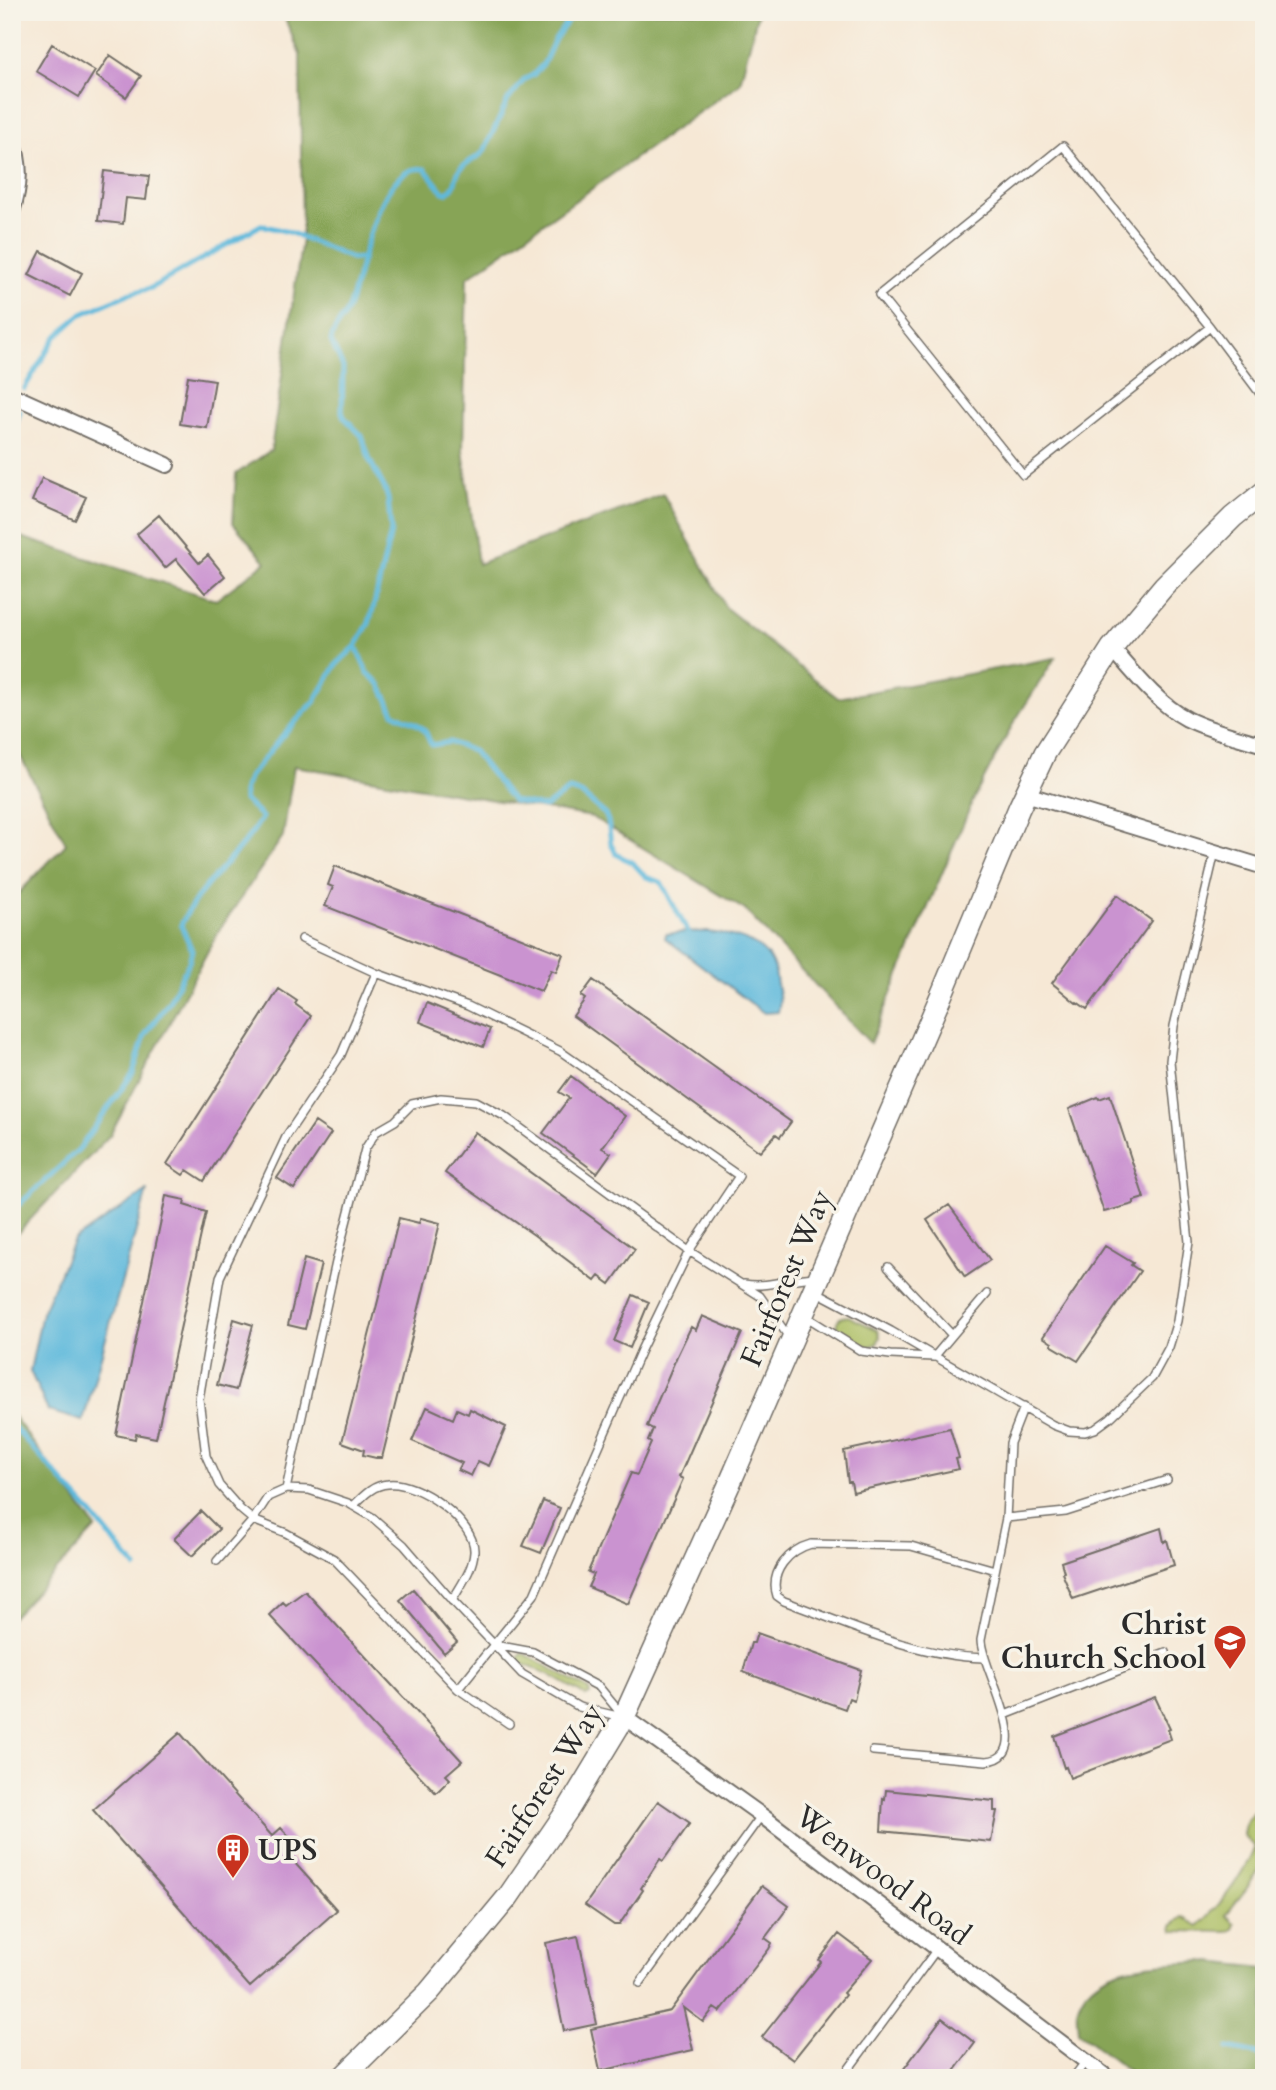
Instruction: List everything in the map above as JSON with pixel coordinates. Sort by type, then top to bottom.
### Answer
[{"type":"main road","name":"Fairforest Way","points":[[342,2078],[429,1992],[508,1897],[569,1808],[624,1717],[729,1485],[1045,753],[1112,648],[1189,559],[1264,492]]},
{"type":"street","points":[[12,139],[19,155],[20,174],[12,212]]},
{"type":"street","points":[[12,395],[167,465]]},
{"type":"street","points":[[1112,648],[1147,688],[1184,718],[1207,728],[1264,745]]},
{"type":"street","points":[[1026,794],[1264,867]]},
{"type":"street","name":"Wenwood Road","points":[[624,1717],[761,1815],[1108,2078]]},
{"type":"lane","points":[[1210,327],[1023,475],[879,295],[1063,146],[1210,327],[1264,400]]},
{"type":"lane","points":[[740,1283],[759,1286],[794,1278],[816,1283],[934,1357],[1053,1425],[1078,1433],[1095,1430],[1152,1378],[1169,1347],[1177,1321],[1189,1242],[1170,1061],[1174,1026],[1215,852]]},
{"type":"lane","points":[[302,939],[376,973],[468,1006],[560,1051],[739,1176],[689,1251],[640,1350],[534,1595],[458,1689]]},
{"type":"lane","points":[[376,973],[341,1055],[287,1135],[220,1277],[199,1399],[206,1455],[219,1485],[238,1507],[253,1520],[286,1533],[334,1559],[458,1689],[509,1724]]},
{"type":"lane","points":[[286,1489],[336,1262],[365,1149],[376,1132],[395,1121],[412,1104],[441,1098],[476,1101],[504,1116],[689,1251],[760,1296],[791,1340]]},
{"type":"lane","points":[[887,1267],[952,1335]]},
{"type":"lane","points":[[934,1357],[987,1294]]},
{"type":"lane","points":[[802,1315],[861,1351],[934,1357]]},
{"type":"lane","points":[[873,1751],[995,1761],[1008,1749],[1009,1737],[1004,1715],[983,1658],[981,1640],[1006,1518],[1010,1443],[1024,1407]]},
{"type":"lane","points":[[1006,1518],[1066,1512],[1167,1480]]},
{"type":"lane","points":[[353,1506],[371,1489],[390,1483],[418,1490],[442,1504],[470,1533],[474,1551],[467,1574],[452,1601]]},
{"type":"lane","points":[[217,1561],[253,1520],[268,1497],[286,1489],[309,1490],[353,1506],[372,1517],[404,1545],[452,1601],[522,1674],[579,1707],[624,1717]]},
{"type":"lane","points":[[983,1658],[940,1654],[902,1643],[784,1601],[777,1596],[775,1585],[779,1569],[786,1558],[796,1549],[811,1544],[911,1546],[996,1570]]},
{"type":"lane","points":[[495,1645],[533,1652],[598,1687],[624,1717]]},
{"type":"lane","points":[[1004,1715],[1166,1652]]},
{"type":"lane","points":[[640,1983],[761,1815]]},
{"type":"lane","points":[[842,2078],[937,1949]]},
{"type":"lane","points":[[1073,2078],[1086,2061]]},
{"type":"green space","points":[[282,12],[758,12],[740,83],[467,278],[463,450],[478,564],[663,494],[726,608],[838,698],[1055,658],[1013,724],[975,796],[870,1043],[745,910],[592,817],[294,766],[283,836],[218,932],[110,1135],[12,1239],[12,900],[66,844],[12,740],[12,534],[216,600],[266,562],[233,523],[236,474],[271,450],[302,239],[300,54]]},
{"type":"green space","points":[[848,1316],[878,1330],[880,1337],[877,1344],[869,1347],[841,1334],[836,1325],[841,1317]]},
{"type":"green space","points":[[12,1414],[96,1528],[12,1618]]},
{"type":"green space","points":[[521,1654],[589,1690],[590,1694],[586,1696],[548,1674],[520,1663],[518,1659]]},
{"type":"green space","points":[[1264,1807],[1264,1862],[1226,1915],[1235,1924],[1233,1929],[1227,1932],[1173,1931],[1172,1926],[1183,1917],[1198,1926],[1231,1889],[1255,1847],[1243,1835],[1245,1825],[1252,1814]]},
{"type":"green space","points":[[1202,1961],[1264,1968],[1264,2078],[1138,2078],[1078,2032],[1077,2010],[1085,1993],[1097,1981],[1129,1968]]},
{"type":"water","points":[[688,932],[738,938],[750,942],[769,957],[775,970],[778,1012],[764,1013],[665,938],[666,934]]},
{"type":"water","points":[[147,1191],[83,1421],[48,1411],[30,1371],[42,1313],[74,1240]]},
{"type":"building","points":[[52,44],[95,71],[79,97],[36,71]]},
{"type":"building","points":[[110,55],[141,76],[126,97],[96,76]]},
{"type":"building","points":[[104,171],[149,176],[146,200],[126,198],[123,224],[98,221]]},
{"type":"building","points":[[41,251],[82,273],[70,296],[29,275]]},
{"type":"building","points":[[188,376],[215,380],[207,428],[180,424]]},
{"type":"building","points":[[42,478],[86,497],[75,520],[32,501]]},
{"type":"building","points":[[159,515],[199,563],[208,555],[225,576],[205,593],[176,559],[165,568],[137,534]]},
{"type":"building","points":[[335,866],[563,954],[556,972],[551,970],[541,991],[325,906],[333,887],[328,885]]},
{"type":"building","points":[[1117,895],[1152,921],[1087,1009],[1052,983]]},
{"type":"building","points":[[593,980],[791,1122],[780,1137],[776,1134],[760,1152],[573,1016],[585,999],[581,996]]},
{"type":"building","points":[[279,989],[297,1001],[295,1004],[311,1016],[204,1181],[187,1170],[183,1175],[167,1164]]},
{"type":"building","points":[[427,1003],[490,1029],[483,1047],[420,1022]]},
{"type":"building","points":[[571,1076],[625,1116],[602,1148],[611,1153],[597,1173],[543,1133],[569,1098],[559,1092]]},
{"type":"building","points":[[1110,1095],[1144,1198],[1134,1201],[1134,1204],[1104,1212],[1069,1109]]},
{"type":"building","points":[[315,1122],[331,1133],[294,1189],[277,1178]]},
{"type":"building","points":[[475,1132],[635,1249],[610,1284],[599,1276],[595,1281],[445,1173]]},
{"type":"building","points":[[166,1196],[185,1200],[184,1205],[206,1212],[156,1438],[136,1434],[135,1439],[116,1435]]},
{"type":"building","points":[[949,1205],[990,1260],[965,1277],[927,1220]]},
{"type":"building","points":[[399,1218],[419,1223],[421,1218],[440,1223],[382,1458],[376,1458],[363,1455],[364,1450],[342,1442]]},
{"type":"building","points":[[1105,1246],[1133,1263],[1131,1265],[1140,1271],[1078,1361],[1043,1337]]},
{"type":"building","points":[[304,1259],[321,1264],[305,1329],[288,1325]]},
{"type":"building","points":[[633,1295],[649,1302],[630,1348],[614,1341]]},
{"type":"building","points":[[702,1316],[742,1333],[679,1477],[683,1479],[628,1604],[588,1587],[594,1574],[588,1572],[631,1473],[637,1475],[651,1443],[648,1441],[653,1429],[647,1426],[677,1356],[691,1327],[696,1330]]},
{"type":"building","points":[[234,1319],[253,1325],[236,1390],[217,1385]]},
{"type":"building","points":[[427,1407],[453,1419],[457,1409],[468,1414],[470,1409],[506,1427],[489,1466],[478,1461],[471,1476],[458,1470],[462,1463],[412,1441]]},
{"type":"building","points":[[950,1428],[959,1458],[956,1459],[959,1469],[853,1492],[851,1482],[848,1482],[844,1451]]},
{"type":"building","points":[[543,1501],[560,1508],[541,1553],[523,1546]]},
{"type":"building","points":[[201,1511],[219,1529],[192,1556],[174,1539]]},
{"type":"building","points":[[1161,1528],[1174,1565],[1073,1599],[1062,1573],[1061,1562]]},
{"type":"building","points":[[413,1589],[457,1642],[444,1653],[400,1600]]},
{"type":"building","points":[[305,1591],[462,1761],[446,1775],[450,1779],[436,1793],[269,1615],[283,1602],[286,1605]]},
{"type":"building","points":[[757,1633],[861,1670],[854,1700],[849,1698],[845,1709],[743,1672],[751,1643],[754,1643]]},
{"type":"building","points":[[1155,1697],[1170,1729],[1171,1739],[1070,1778],[1054,1736]]},
{"type":"building","name":"UPS","points":[[180,1733],[272,1836],[281,1828],[294,1842],[284,1851],[337,1910],[250,1987],[93,1810]]},
{"type":"building","points":[[886,1790],[994,1801],[994,1811],[997,1811],[991,1842],[881,1831]]},
{"type":"building","points":[[658,1801],[690,1823],[663,1861],[660,1859],[619,1925],[614,1925],[585,1905]]},
{"type":"building","points":[[762,1886],[789,1906],[765,1938],[772,1943],[769,1949],[720,2012],[714,2008],[703,2022],[683,2007],[693,2050],[600,2071],[591,2029],[670,2011]]},
{"type":"building","points":[[839,1934],[872,1959],[793,2060],[762,2037],[821,1962],[819,1960]]},
{"type":"building","points":[[578,1936],[597,2024],[564,2031],[546,1943]]},
{"type":"building","points":[[942,2018],[975,2043],[949,2078],[897,2078]]},
{"type":"waterway","points":[[12,1211],[79,1149],[133,1073],[145,1035],[169,1002],[189,962],[192,950],[181,925],[198,896],[262,817],[244,800],[244,788],[249,777],[315,701],[337,664],[356,646],[369,623],[391,531],[388,499],[370,461],[362,436],[342,412],[343,367],[331,341],[348,308],[365,248],[383,201],[395,183],[408,171],[425,169],[443,192],[450,190],[460,169],[484,151],[508,100],[525,79],[544,63],[555,39],[574,12]]},
{"type":"waterway","points":[[24,389],[55,338],[80,315],[128,294],[151,288],[261,225],[289,232],[353,259],[362,258]]},
{"type":"waterway","points":[[12,436],[20,411]]},
{"type":"waterway","points":[[356,646],[367,672],[380,684],[394,713],[421,727],[432,745],[450,742],[473,751],[513,801],[545,807],[569,790],[580,793],[605,814],[611,844],[616,854],[633,863],[646,877],[661,882],[688,932]]},
{"type":"waterway","points":[[12,1425],[136,1568]]},
{"type":"waterway","points":[[1228,2048],[1264,2058]]},
{"type":"place","name":"Christ Church School","points":[[1230,1671]]},
{"type":"place","name":"UPS","points":[[233,1880]]}]
